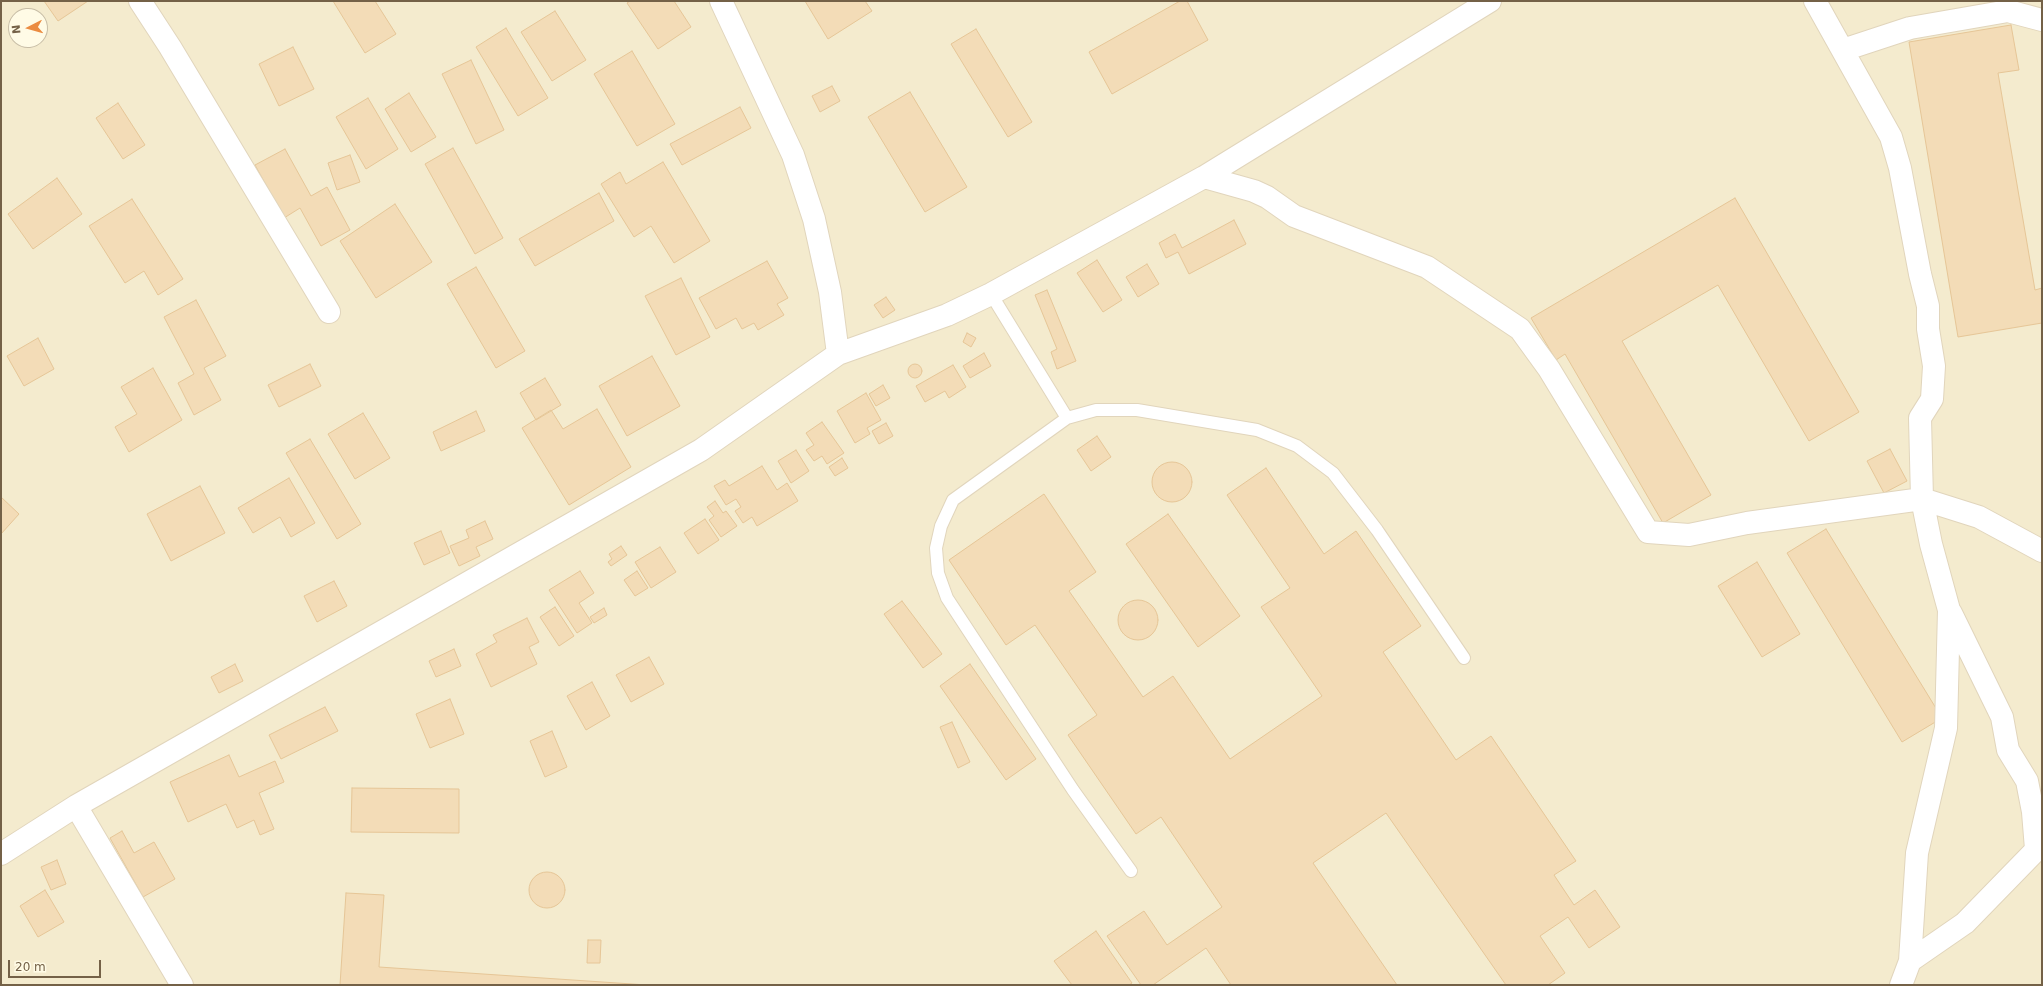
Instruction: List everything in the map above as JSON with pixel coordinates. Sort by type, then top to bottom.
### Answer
[{"type":"street","points":[[140,1],[170,47],[329,312]]},
{"type":"street","points":[[721,1],[793,155],[814,219],[824,263],[830,292],[838,354]]},
{"type":"street","points":[[1,854],[76,806],[701,450],[838,354],[946,315],[991,294],[1204,177],[1490,1]]},
{"type":"street","points":[[1815,1],[1891,137],[1900,168],[1920,274],[1928,306],[1928,329],[1934,366],[1932,399],[1920,418],[1922,500],[1931,544],[1949,610],[2002,717],[2008,750],[2027,781],[2039,847],[1965,923],[1910,961]]},
{"type":"street","points":[[1843,50],[1910,28],[2008,11],[2042,20]]},
{"type":"street","points":[[1204,177],[1254,191],[1267,197],[1294,216],[1427,267],[1520,329],[1549,369],[1648,532],[1689,535],[1747,523],[1922,500],[1979,517],[2042,551]]},
{"type":"street","points":[[1901,985],[1910,961],[1917,853],[1946,728],[1949,610]]},
{"type":"street","points":[[76,806],[182,985]]},
{"type":"lane","points":[[991,294],[1067,418]]},
{"type":"lane","points":[[1132,871],[1073,790],[947,598],[938,573],[936,548],[941,526],[953,500],[1067,418],[1096,410],[1137,410],[1257,430],[1297,446],[1333,473],[1377,530],[1464,658]]},
{"type":"shaded area","points":[[1,1],[2042,1],[2042,985],[1,985]]},
{"type":"building","points":[[44,1],[88,1],[58,21]]},
{"type":"building","points":[[333,1],[375,1],[396,34],[365,53]]},
{"type":"building","points":[[630,1],[674,1],[691,27],[658,49],[627,3]]},
{"type":"building","points":[[805,1],[865,1],[872,11],[828,39]]},
{"type":"building","points":[[1180,1],[1187,1],[1208,40],[1112,94],[1089,52]]},
{"type":"building","points":[[555,11],[586,60],[552,81],[521,32]]},
{"type":"building","points":[[2011,25],[2019,70],[1998,73],[2035,290],[2042,288],[2042,323],[1958,337],[1909,42]]},
{"type":"building","points":[[506,28],[548,98],[518,116],[476,47]]},
{"type":"building","points":[[976,29],[1032,122],[1008,137],[951,44]]},
{"type":"building","points":[[293,47],[314,89],[279,106],[259,64]]},
{"type":"building","points":[[632,51],[675,124],[637,146],[594,74]]},
{"type":"building","points":[[471,60],[504,130],[476,144],[442,74]]},
{"type":"building","points":[[832,86],[840,101],[820,112],[812,96]]},
{"type":"building","points":[[910,92],[967,187],[925,212],[868,117]]},
{"type":"building","points":[[409,93],[436,137],[411,152],[385,109]]},
{"type":"building","points":[[368,98],[398,149],[366,169],[336,117]]},
{"type":"building","points":[[118,103],[145,145],[123,159],[96,118]]},
{"type":"building","points":[[740,107],[751,128],[682,165],[670,144]]},
{"type":"building","points":[[453,148],[503,238],[475,254],[425,164]]},
{"type":"building","points":[[285,149],[311,196],[327,187],[350,230],[321,246],[300,208],[284,218],[255,165]]},
{"type":"building","points":[[350,155],[360,182],[337,190],[328,163]]},
{"type":"building","points":[[663,162],[710,241],[674,263],[651,226],[634,237],[601,184],[620,172],[626,184]]},
{"type":"building","points":[[57,178],[82,214],[33,249],[8,214]]},
{"type":"building","points":[[599,193],[614,221],[535,266],[519,239]]},
{"type":"building","points":[[1735,198],[1859,412],[1809,441],[1718,285],[1622,341],[1711,495],[1663,523],[1565,354],[1556,360],[1531,318]]},
{"type":"building","points":[[132,199],[183,279],[158,295],[144,271],[125,283],[89,226]]},
{"type":"building","points":[[395,204],[432,262],[376,298],[340,241]]},
{"type":"building","points":[[1234,220],[1246,244],[1189,274],[1178,252],[1166,258],[1159,243],[1175,234],[1182,248]]},
{"type":"building","points":[[1097,260],[1122,300],[1103,312],[1077,273]]},
{"type":"building","points":[[767,261],[788,298],[777,304],[784,315],[758,330],[754,323],[742,329],[736,318],[716,329],[699,298]]},
{"type":"building","points":[[1147,264],[1159,284],[1138,297],[1126,277]]},
{"type":"building","points":[[476,267],[525,351],[496,368],[447,284]]},
{"type":"building","points":[[681,278],[710,337],[676,355],[645,296]]},
{"type":"building","points":[[1047,290],[1076,361],[1057,369],[1051,352],[1057,349],[1035,295]]},
{"type":"building","points":[[886,297],[895,310],[883,318],[874,305]]},
{"type":"building","points":[[196,300],[226,356],[204,368],[221,400],[194,415],[178,383],[194,374],[164,317]]},
{"type":"building","points":[[967,333],[976,338],[971,347],[963,342]]},
{"type":"building","points":[[38,338],[54,369],[24,386],[7,356]]},
{"type":"building","points":[[984,353],[991,366],[970,378],[963,366]]},
{"type":"building","points":[[652,356],[680,406],[627,436],[599,386]]},
{"type":"building","points":[[310,364],[321,386],[279,407],[268,385]]},
{"type":"building","points":[[915,364],[920,366],[922,371],[920,376],[915,378],[910,376],[908,371],[910,366]]},
{"type":"building","points":[[953,365],[966,387],[949,398],[945,391],[925,402],[916,386]]},
{"type":"building","points":[[153,368],[182,420],[129,452],[115,427],[137,414],[121,387]]},
{"type":"building","points":[[545,378],[561,405],[536,420],[520,393]]},
{"type":"building","points":[[883,385],[890,398],[876,406],[869,394]]},
{"type":"building","points":[[866,393],[881,420],[867,428],[870,434],[855,443],[837,411]]},
{"type":"building","points":[[597,409],[631,467],[569,505],[522,428],[551,410],[563,429]]},
{"type":"building","points":[[476,411],[485,431],[441,451],[433,432]]},
{"type":"building","points":[[363,413],[390,458],[355,479],[328,434]]},
{"type":"building","points":[[822,422],[844,453],[827,464],[822,456],[814,461],[806,450],[814,445],[806,433]]},
{"type":"building","points":[[886,423],[893,436],[879,444],[872,431]]},
{"type":"building","points":[[1097,436],[1111,457],[1091,471],[1077,450]]},
{"type":"building","points":[[310,439],[361,524],[337,539],[286,453]]},
{"type":"building","points":[[1890,449],[1907,481],[1884,493],[1867,461]]},
{"type":"building","points":[[796,450],[809,471],[791,483],[778,461]]},
{"type":"building","points":[[842,458],[848,468],[835,476],[829,467]]},
{"type":"building","points":[[1172,462],[1180,464],[1186,468],[1190,474],[1192,482],[1190,490],[1186,496],[1180,500],[1172,502],[1164,500],[1158,496],[1154,490],[1152,482],[1154,474],[1158,468],[1164,464]]},
{"type":"building","points":[[762,466],[777,490],[787,483],[798,501],[757,526],[752,517],[743,523],[735,511],[741,507],[736,499],[726,505],[714,486],[725,480],[729,486]]},
{"type":"building","points":[[1266,468],[1324,554],[1356,531],[1421,626],[1383,652],[1456,760],[1491,736],[1576,861],[1554,875],[1574,905],[1595,890],[1620,927],[1589,948],[1568,917],[1540,936],[1565,973],[1548,985],[1506,985],[1386,813],[1313,863],[1397,985],[1231,985],[1206,948],[1153,985],[1141,985],[1107,936],[1144,911],[1167,945],[1222,907],[1161,817],[1136,834],[1068,735],[1097,715],[1035,625],[1006,645],[949,560],[1044,494],[1096,572],[1069,591],[1143,697],[1173,676],[1230,759],[1322,696],[1261,607],[1290,588],[1227,495]]},
{"type":"building","points":[[289,478],[315,523],[291,537],[280,517],[253,533],[238,508]]},
{"type":"building","points":[[200,486],[225,533],[171,561],[147,514]]},
{"type":"building","points":[[1,497],[19,514],[1,534]]},
{"type":"building","points":[[715,501],[723,513],[726,511],[737,526],[721,537],[709,520],[714,516],[707,507]]},
{"type":"building","points":[[1168,514],[1240,616],[1198,647],[1126,544]]},
{"type":"building","points":[[705,519],[719,540],[698,554],[684,533]]},
{"type":"building","points":[[485,521],[493,539],[476,547],[480,556],[459,566],[450,546],[469,538],[466,530]]},
{"type":"building","points":[[1826,529],[1942,718],[1902,742],[1787,553]]},
{"type":"building","points":[[441,531],[450,553],[424,565],[414,543]]},
{"type":"building","points":[[621,546],[627,555],[611,566],[608,562],[612,559],[609,554]]},
{"type":"building","points":[[660,547],[676,572],[651,588],[635,562]]},
{"type":"building","points":[[1757,562],[1800,634],[1762,657],[1718,586]]},
{"type":"building","points":[[580,571],[594,593],[579,603],[592,623],[577,633],[549,590]]},
{"type":"building","points":[[637,571],[648,588],[635,596],[624,580]]},
{"type":"building","points":[[334,581],[347,606],[317,622],[304,596]]},
{"type":"building","points":[[1138,600],[1146,602],[1152,606],[1156,612],[1158,620],[1156,628],[1152,634],[1146,638],[1138,640],[1130,638],[1124,634],[1120,628],[1118,620],[1120,612],[1124,606],[1130,602]]},
{"type":"building","points":[[902,601],[942,654],[923,668],[884,614]]},
{"type":"building","points":[[555,607],[574,636],[559,646],[540,617]]},
{"type":"building","points":[[604,608],[607,615],[594,623],[590,617]]},
{"type":"building","points":[[527,618],[539,642],[529,647],[537,664],[491,687],[476,654],[497,642],[493,635]]},
{"type":"building","points":[[454,649],[461,666],[436,677],[429,661]]},
{"type":"building","points":[[649,657],[664,684],[631,702],[616,675]]},
{"type":"building","points":[[235,664],[243,681],[219,693],[211,677]]},
{"type":"building","points":[[970,664],[1036,759],[1006,780],[940,686]]},
{"type":"building","points":[[592,682],[610,716],[586,730],[567,696]]},
{"type":"building","points":[[450,699],[464,734],[430,748],[416,714]]},
{"type":"building","points":[[325,707],[338,731],[281,759],[269,735]]},
{"type":"building","points":[[952,722],[970,762],[958,768],[940,727]]},
{"type":"building","points":[[552,731],[567,767],[545,777],[530,741]]},
{"type":"building","points":[[229,755],[239,777],[275,761],[284,782],[259,793],[274,829],[260,835],[254,820],[237,828],[226,804],[188,822],[170,782]]},
{"type":"building","points":[[352,788],[459,789],[459,833],[351,832]]},
{"type":"building","points":[[122,831],[134,853],[154,842],[175,879],[143,897],[110,838]]},
{"type":"building","points":[[57,860],[66,884],[51,890],[41,867]]},
{"type":"building","points":[[551,872],[560,877],[564,883],[564,897],[560,903],[551,908],[543,908],[534,903],[530,897],[529,886],[534,877],[540,873]]},
{"type":"building","points":[[45,890],[64,922],[38,937],[20,906]]},
{"type":"building","points":[[346,893],[384,895],[379,967],[647,985],[340,985]]},
{"type":"building","points":[[1096,931],[1132,983],[1129,985],[1072,985],[1054,961]]},
{"type":"building","points":[[588,940],[601,940],[600,963],[587,963]]}]
